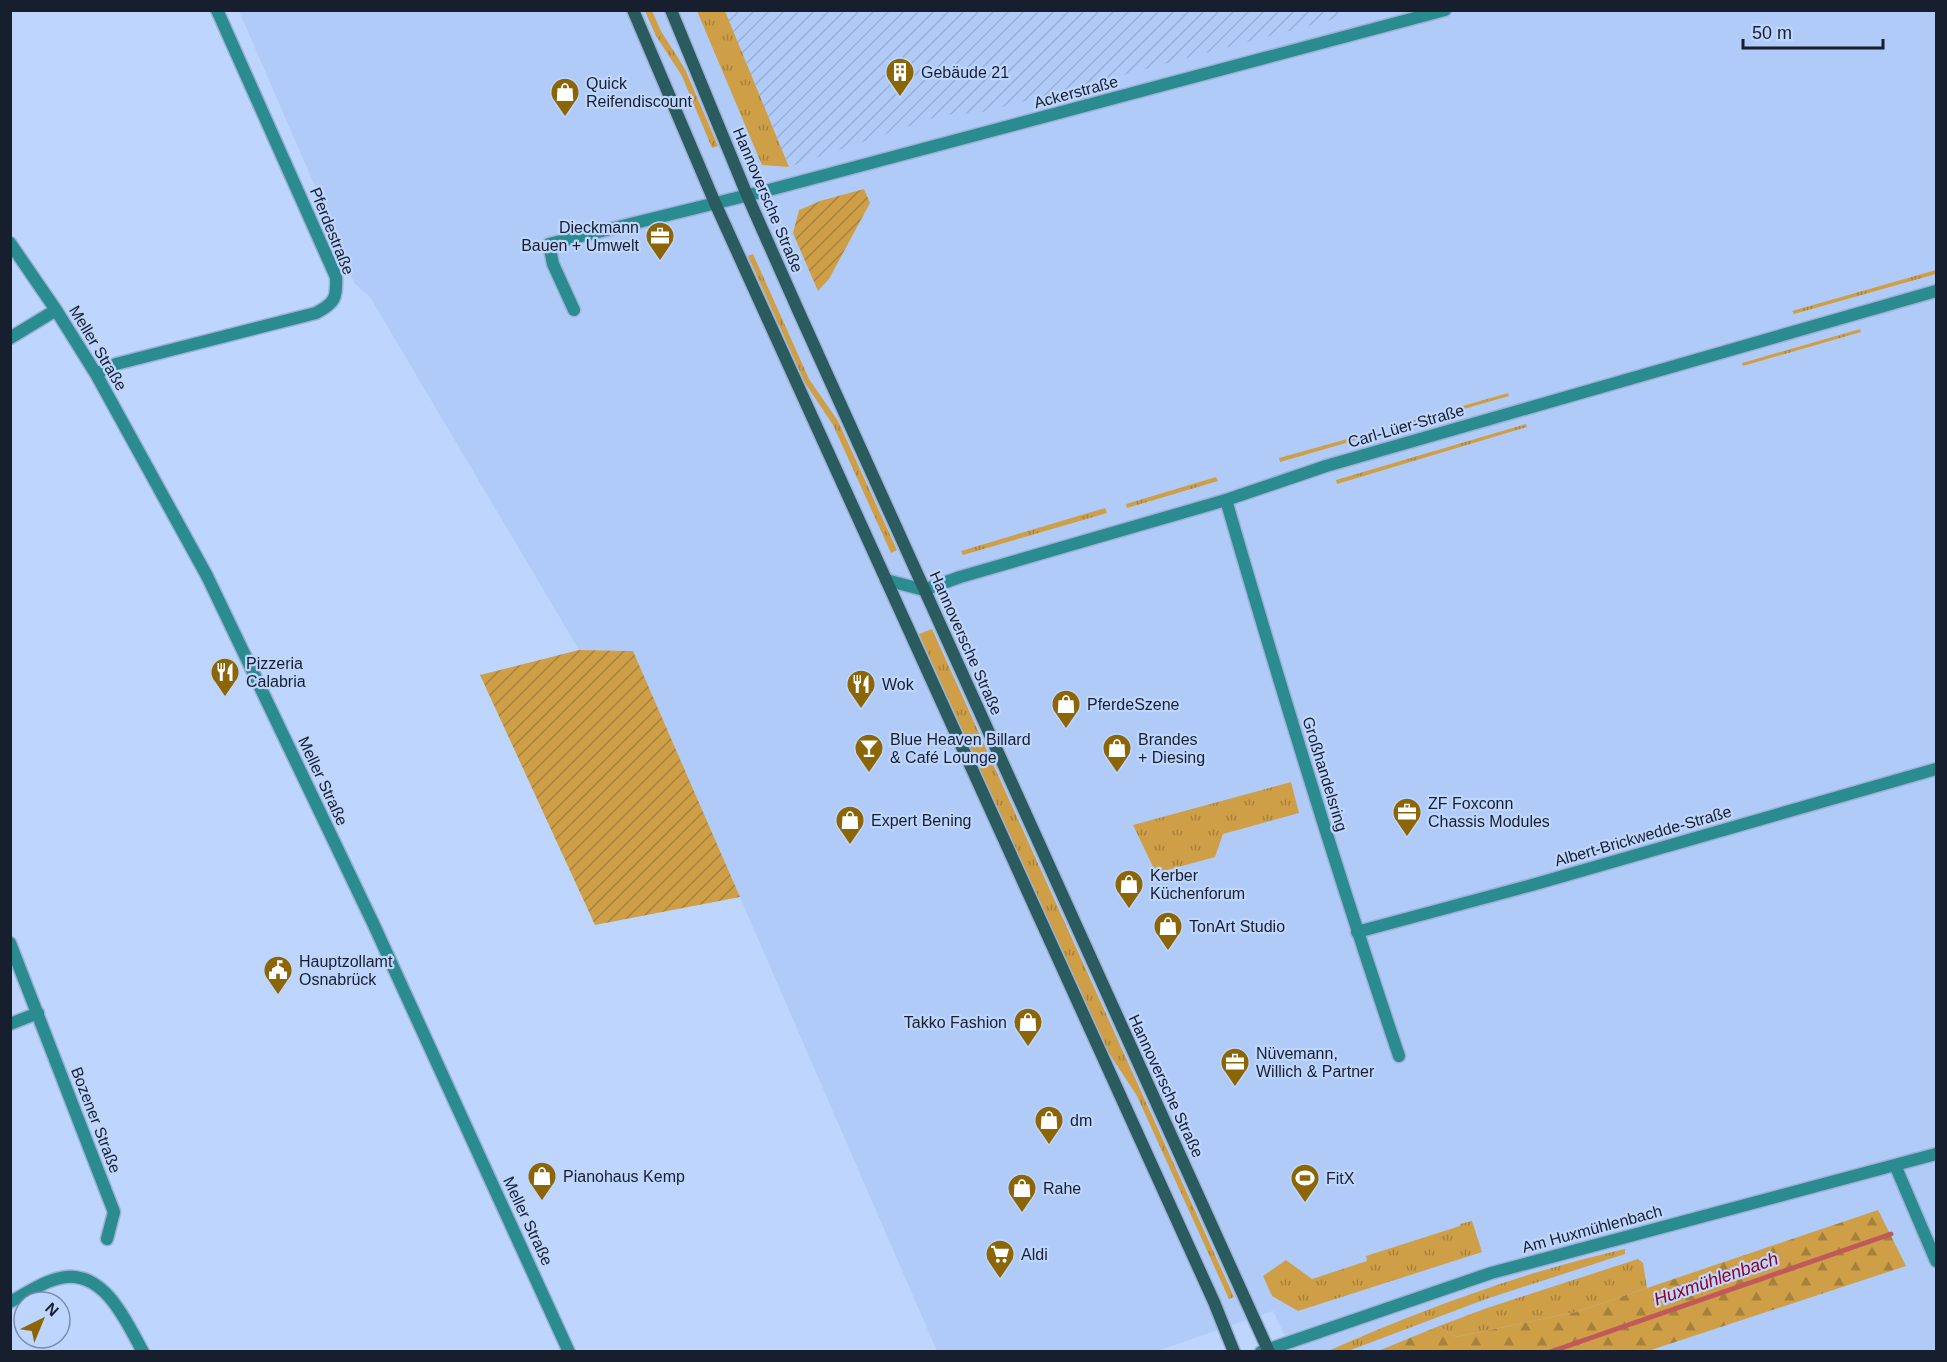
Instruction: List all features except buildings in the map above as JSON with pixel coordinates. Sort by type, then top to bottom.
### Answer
[{"type":"main road","points":[[633,10],[715,203],[1216,1307],[1234,1352]]},
{"type":"main road","name":"Hannoversche Straße","points":[[671,10],[747,195],[1266,1351]]},
{"type":"street","name":"Pferdestraße","points":[[96,374],[116,364],[316,313],[328,307],[337,294],[336,277],[217,10]]},
{"type":"street","points":[[1393,10],[1398,23]]},
{"type":"street","name":"Ackerstraße","points":[[715,203],[1445,10]]},
{"type":"street","points":[[574,310],[553,264],[549,244],[715,203]]},
{"type":"street","name":"Meller Straße","points":[[10,243],[96,374],[207,576],[377,934],[569,1352]]},
{"type":"street","name":"Carl-Lüer-Straße","points":[[924,590],[960,577],[1226,500],[1326,466],[1936,291]]},
{"type":"street","points":[[10,338],[56,310]]},
{"type":"street","name":"Großhandelsring","points":[[1226,500],[1264,632],[1357,932],[1399,1056]]},
{"type":"street","points":[[886,580],[924,590]]},
{"type":"street","name":"Albert-Brickwedde-Straße","points":[[1357,932],[1532,885],[1936,769]]},
{"type":"street","name":"Bozener Straße","points":[[10,943],[114,1212],[107,1239]]},
{"type":"street","points":[[10,1024],[38,1013]]},
{"type":"street","name":"Am Huxmühlenbach","points":[[1266,1351],[1491,1273],[1936,1154]]},
{"type":"street","points":[[1894,1165],[1936,1261]]},
{"type":"street","points":[[10,1302],[46,1283],[66,1277],[85,1279],[117,1306],[143,1352]]},
{"type":"shaded area","points":[[239,11],[1936,11],[1936,1351],[1292,1351],[1273,1311],[1157,1351],[937,1351],[633,651],[579,650],[370,297],[354,283],[326,212]]},
{"type":"shaded area","points":[[725,11],[1348,11],[1338,18],[979,113],[942,115],[789,167]]},
{"type":"green space","points":[[645,11],[652,11],[661,31],[685,69],[718,146],[712,148],[682,76],[656,36]]},
{"type":"green space","points":[[697,11],[725,11],[789,167],[762,165]]},
{"type":"green space","points":[[864,189],[870,203],[829,279],[818,291],[793,233],[799,210],[820,201]]},
{"type":"green space","points":[[753,254],[809,379],[838,421],[897,550],[891,553],[833,425],[805,383],[748,256]]},
{"type":"green space","points":[[1936,270],[1936,274],[1794,314],[1792,311]]},
{"type":"green space","points":[[1860,329],[1861,332],[1743,366],[1742,363]]},
{"type":"green space","points":[[1508,393],[1509,396],[1394,429],[1393,426]]},
{"type":"green space","points":[[1526,424],[1527,427],[1337,484],[1336,480]]},
{"type":"green space","points":[[1376,431],[1377,434],[1280,462],[1279,458]]},
{"type":"green space","points":[[1216,477],[1218,481],[1127,508],[1126,504]]},
{"type":"green space","points":[[1105,508],[1107,513],[963,555],[961,551]]},
{"type":"green space","points":[[932,629],[1234,1297],[1229,1299],[1137,1096],[1105,1047],[919,634]]},
{"type":"green space","points":[[579,650],[633,651],[740,897],[595,925],[480,675]]},
{"type":"green space","points":[[1291,782],[1299,813],[1223,834],[1215,857],[1156,873],[1133,825]]},
{"type":"green space","points":[[1878,1210],[1906,1266],[1648,1351],[1378,1351],[1439,1326],[1456,1337],[1576,1312]]},
{"type":"green space","points":[[1472,1221],[1482,1252],[1298,1311],[1272,1296],[1263,1276],[1286,1260],[1312,1279],[1367,1261],[1366,1256]]},
{"type":"green space","points":[[1625,1249],[1625,1254],[1486,1299],[1348,1351],[1328,1351],[1400,1321],[1511,1280]]},
{"type":"green space","points":[[1638,1259],[1643,1263],[1647,1288],[1576,1312],[1456,1337],[1439,1326],[1487,1308]]},
{"type":"waterway","name":"Huxmühlenbach","points":[[1550,1352],[1891,1234]]},
{"type":"place","name":"Gebäude 21","points":[[900,98]]},
{"type":"place","name":"Quick Reifendiscount","points":[[565,118]]},
{"type":"place","name":"Dieckmann Bauen + Umwelt","points":[[660,262]]},
{"type":"place","name":"Pizzeria Calabria","points":[[225,698]]},
{"type":"place","name":"Wok","points":[[861,710]]},
{"type":"place","name":"PferdeSzene","points":[[1066,730]]},
{"type":"place","name":"Blue Heaven Billard & Café Lounge","points":[[869,774]]},
{"type":"place","name":"Brandes + Diesing","points":[[1117,774]]},
{"type":"place","name":"ZF Foxconn Chassis Modules","points":[[1407,838]]},
{"type":"place","name":"Expert Bening","points":[[850,846]]},
{"type":"place","name":"Kerber Küchenforum","points":[[1129,910]]},
{"type":"place","name":"TonArt Studio","points":[[1168,952]]},
{"type":"place","name":"Hauptzollamt Osnabrück","points":[[278,996]]},
{"type":"place","name":"Takko Fashion","points":[[1028,1048]]},
{"type":"place","name":"Nüvemann, Willich & Partner","points":[[1235,1088]]},
{"type":"place","name":"dm","points":[[1049,1146]]},
{"type":"place","name":"Pianohaus Kemp","points":[[542,1202]]},
{"type":"place","name":"FitX","points":[[1305,1204]]},
{"type":"place","name":"Rahe","points":[[1022,1214]]},
{"type":"place","name":"Aldi","points":[[1000,1280]]}]
